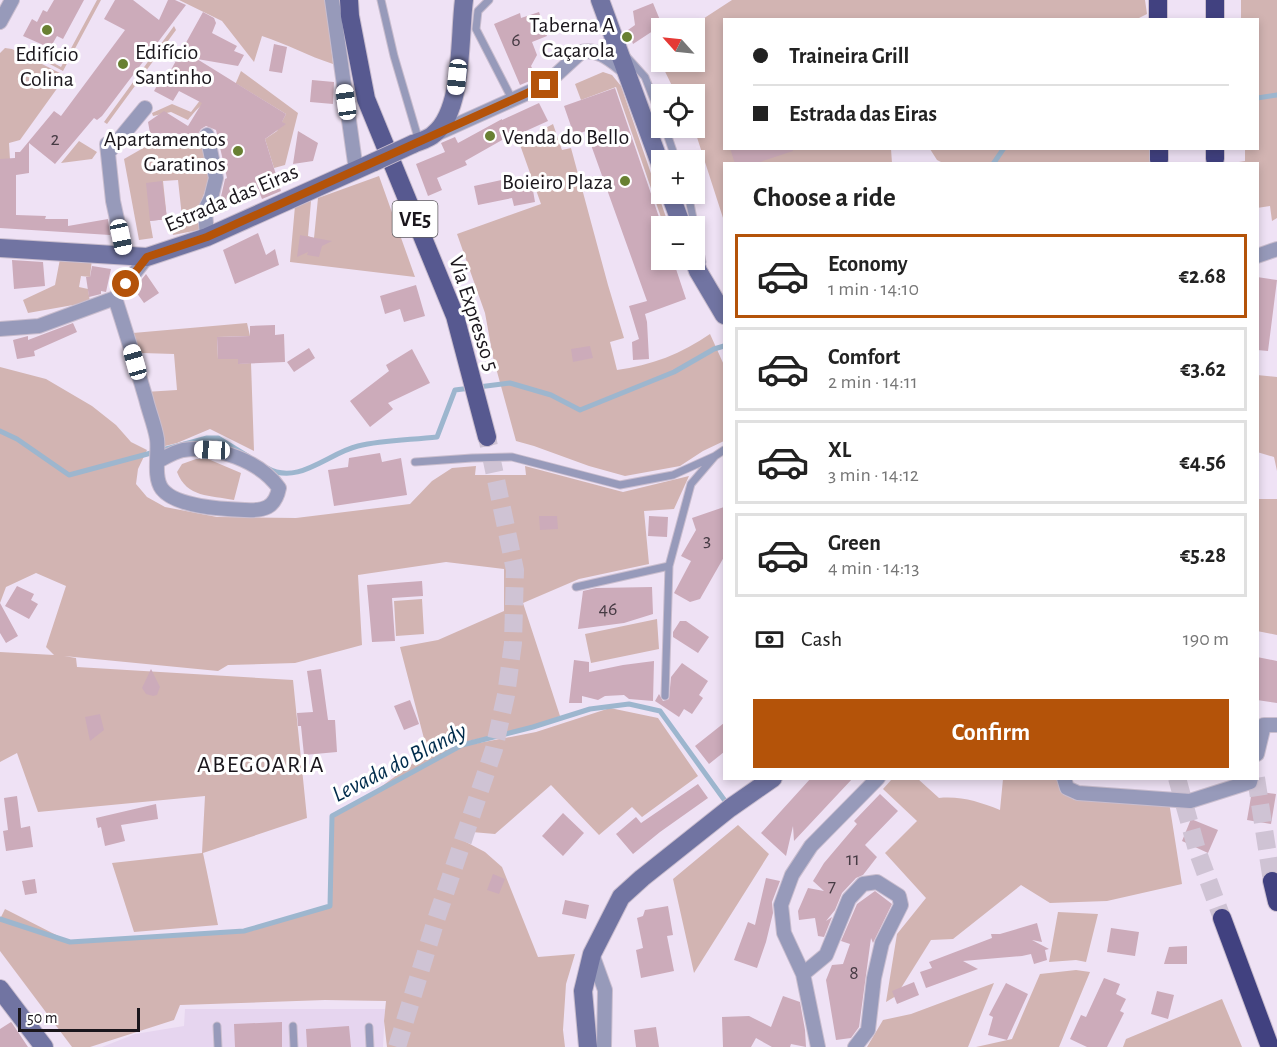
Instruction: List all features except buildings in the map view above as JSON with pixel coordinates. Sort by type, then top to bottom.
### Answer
[{"type":"highway","points":[[1158,0],[1158,18]]},
{"type":"highway","points":[[1215,0],[1215,18]]},
{"type":"highway","points":[[1272,881],[1277,902]]},
{"type":"highway","points":[[1222,918],[1270,1047]]},
{"type":"main road","name":"Via Expresso 5","points":[[349,0],[366,99],[455,316],[488,437]]},
{"type":"street","points":[[0,22],[12,0]]},
{"type":"street","points":[[332,0],[356,170]]},
{"type":"street","points":[[422,140],[442,126],[454,102],[464,0]]},
{"type":"street","points":[[600,0],[655,150]]},
{"type":"street","name":"Estrada das Eiras","points":[[0,248],[147,257],[207,237],[513,101],[545,85],[581,52],[588,50],[607,56],[624,70]]},
{"type":"street","points":[[125,256],[113,201],[107,148],[145,108]]},
{"type":"street","points":[[207,135],[216,178],[205,210],[207,237]]},
{"type":"street","points":[[1259,255],[1277,249]]},
{"type":"street","points":[[0,329],[39,326],[115,298],[147,257]]},
{"type":"street","points":[[698,270],[720,308]]},
{"type":"street","points":[[115,298],[157,439],[158,461],[161,488],[174,499],[235,509],[258,510],[269,507],[277,499],[279,489],[265,473],[234,457],[212,450],[196,449],[181,450],[158,461]]},
{"type":"street","points":[[1259,746],[1264,725],[1277,725]]},
{"type":"street","points":[[588,1047],[583,991],[592,954],[621,897],[730,808],[770,780]]},
{"type":"street","points":[[818,1047],[803,974],[784,933],[781,905],[792,875],[811,846],[876,780]]},
{"type":"street","points":[[1065,780],[1067,788],[1078,794],[1190,801],[1250,780]]},
{"type":"street","points":[[803,974],[826,955],[849,899],[863,884],[877,882],[899,896],[901,905],[882,944],[874,978],[868,1030],[855,1047]]},
{"type":"street","points":[[592,954],[605,990],[604,1047]]},
{"type":"street","points":[[0,989],[44,1047]]},
{"type":"lane","points":[[381,0],[394,56],[422,140]]},
{"type":"lane","points":[[489,0],[478,11],[476,29],[513,101]]},
{"type":"lane","points":[[618,52],[623,54],[644,75],[651,92]]},
{"type":"lane","points":[[690,204],[703,263],[720,308]]},
{"type":"lane","points":[[415,462],[512,457],[620,485],[673,475],[723,451]]},
{"type":"lane","points":[[665,696],[669,566],[691,484],[715,456]]},
{"type":"lane","points":[[576,587],[669,566]]},
{"type":"lane","points":[[217,1026],[218,1047]]},
{"type":"lane","points":[[293,1026],[294,1047]]},
{"type":"lane","points":[[369,1027],[369,1047]]},
{"type":"shaded area","points":[[97,0],[101,0],[63,71],[23,50],[24,47],[61,67]]},
{"type":"shaded area","points":[[179,0],[326,0],[333,64],[262,36],[254,62],[222,21]]},
{"type":"shaded area","points":[[732,0],[1145,0],[1147,14],[1139,18],[723,18],[723,150],[891,150],[892,162],[723,162],[723,218],[705,162],[705,150],[701,150],[697,138],[705,138],[705,84],[671,84],[665,72],[705,72],[704,18]]},
{"type":"shaded area","points":[[1241,0],[1277,0],[1277,218],[1272,221],[1270,206],[1259,208],[1259,162],[1239,162],[1245,161],[1245,150],[1259,150],[1259,18],[1241,18]]},
{"type":"shaded area","points":[[174,26],[176,30],[107,124],[104,122]]},
{"type":"shaded area","points":[[5,48],[12,49],[66,76],[20,140],[9,143],[10,160],[0,160],[0,53]]},
{"type":"shaded area","points":[[241,71],[298,113],[285,165],[274,168],[265,139],[277,131],[286,114],[237,84],[228,101],[219,97],[209,100],[199,107],[188,120],[171,112],[153,116],[152,113],[172,104],[191,112],[208,90],[214,91],[216,87],[232,92]]},
{"type":"shaded area","points":[[603,72],[612,75],[621,86],[651,174],[651,188],[616,87],[581,100],[575,84]]},
{"type":"shaded area","points":[[553,124],[562,150],[571,148],[624,338],[610,342],[617,370],[666,358],[710,334],[723,363],[723,441],[680,466],[625,476],[516,441],[493,357],[485,313],[457,234],[541,204],[519,142]]},
{"type":"shaded area","points":[[201,138],[210,177],[201,202],[204,229],[173,235],[171,219],[182,217],[178,180],[163,181],[167,219],[150,221],[153,238],[139,240],[124,159],[159,139]]},
{"type":"shaded area","points":[[79,141],[97,152],[92,159],[61,163]]},
{"type":"shaded area","points":[[931,150],[1151,150],[1151,162],[941,162]]},
{"type":"shaded area","points":[[379,176],[415,277],[290,262],[295,206],[311,201],[308,236],[314,238],[318,198]]},
{"type":"shaded area","points":[[656,204],[661,204],[666,216],[661,216]]},
{"type":"shaded area","points":[[60,259],[92,259],[90,277],[81,276],[79,287],[88,289],[90,302],[28,313],[23,300],[55,285]]},
{"type":"shaded area","points":[[247,323],[250,336],[217,337],[218,359],[238,359],[238,364],[251,363],[254,451],[210,429],[165,446],[145,392],[177,390],[174,354],[142,353],[137,349],[133,333]]},
{"type":"shaded area","points":[[0,367],[46,379],[92,406],[116,425],[131,442],[147,450],[138,469],[136,484],[147,497],[165,507],[217,517],[296,518],[410,504],[432,481],[452,468],[476,466],[475,475],[526,475],[525,466],[623,492],[689,476],[674,509],[644,511],[649,564],[579,579],[523,603],[560,716],[533,727],[427,750],[400,647],[438,640],[504,611],[504,569],[446,562],[358,575],[362,645],[295,663],[228,665],[218,671],[64,656],[76,658],[77,667],[293,680],[307,818],[203,853],[218,925],[134,932],[112,863],[202,853],[205,796],[38,812],[17,753],[0,762],[0,652],[54,655],[46,647],[66,586],[36,573],[6,587],[0,603]]},
{"type":"shaded area","points":[[1259,375],[1277,377],[1277,471],[1274,457],[1259,453]]},
{"type":"shaded area","points":[[196,459],[208,459],[241,473],[234,500],[200,494],[187,487],[177,472],[182,464]]},
{"type":"shaded area","points":[[1259,499],[1277,499],[1277,635],[1259,631]]},
{"type":"shaded area","points":[[422,599],[424,634],[396,636],[394,601]]},
{"type":"shaded area","points":[[657,619],[659,649],[591,663],[585,634]]},
{"type":"shaded area","points":[[610,708],[658,718],[698,776],[642,817],[632,807],[599,835],[551,785],[495,834],[472,832],[466,842],[485,852],[502,867],[538,957],[575,954],[566,984],[563,1030],[565,1047],[387,1047],[384,1021],[386,1001],[325,1000],[180,1005],[174,1020],[90,1047],[72,1047],[0,951],[0,919],[5,909],[70,942],[244,931],[329,906],[332,816],[374,792],[427,753],[536,732]]},
{"type":"shaded area","points":[[891,780],[919,780],[939,798],[970,800],[1000,810],[1003,780],[1059,780],[1074,800],[1169,802],[1182,884],[1107,901],[1050,903],[1021,885],[953,939],[931,940],[896,996],[886,1002],[897,934],[926,898],[885,853],[917,821],[883,789]]},
{"type":"shaded area","points":[[738,825],[769,854],[694,973],[673,879]]},
{"type":"shaded area","points":[[1058,912],[1098,914],[1086,962],[1076,960],[1049,962]]},
{"type":"shaded area","points":[[1076,970],[1090,972],[1059,1047],[976,1047],[1012,1039],[1040,974]]},
{"type":"shaded area","points":[[994,983],[968,1047],[867,1047],[883,1020],[911,1014]]},
{"type":"shaded area","points":[[1222,999],[1242,1047],[1123,1047],[1126,1039]]},
{"type":"shaded area","points":[[185,1009],[385,1009],[383,1047],[102,1047],[135,1034],[184,1026]]},
{"type":"waterway","points":[[1259,98],[1277,95]]},
{"type":"waterway","points":[[994,162],[1003,150]]},
{"type":"waterway","points":[[267,468],[279,473],[302,471],[358,446],[437,437],[455,390],[510,383],[551,395],[580,410],[674,372],[723,346]]},
{"type":"waterway","points":[[0,431],[17,439],[69,475],[207,438],[218,438],[249,457]]},
{"type":"waterway","name":"Levada do Blandy","points":[[0,919],[70,942],[244,931],[330,906],[332,816],[462,745],[533,727],[590,709],[629,704],[660,711],[728,805]]},
{"type":"tunnel","points":[[397,1047],[435,923],[494,749],[506,695],[513,643],[515,570],[487,437]]},
{"type":"tunnel","points":[[1178,780],[1197,850],[1222,918]]},
{"type":"tunnel","points":[[1256,780],[1272,881]]},
{"type":"place","name":"Edifício Colina","points":[[47,30]]},
{"type":"place","name":"Taberna A Caçarola","points":[[627,37]]},
{"type":"place","name":"Edifício Santinho","points":[[123,64]]},
{"type":"place","name":"Venda do Bello","points":[[490,136]]},
{"type":"place","name":"Apartamentos Garatinos","points":[[238,151]]},
{"type":"place","name":"Boieiro Plaza","points":[[625,181]]},
{"type":"district","name":"ABEGOARIA","points":[[261,764]]},
{"type":"route","points":[[126,284],[147,257],[207,237],[545,85]]}]
